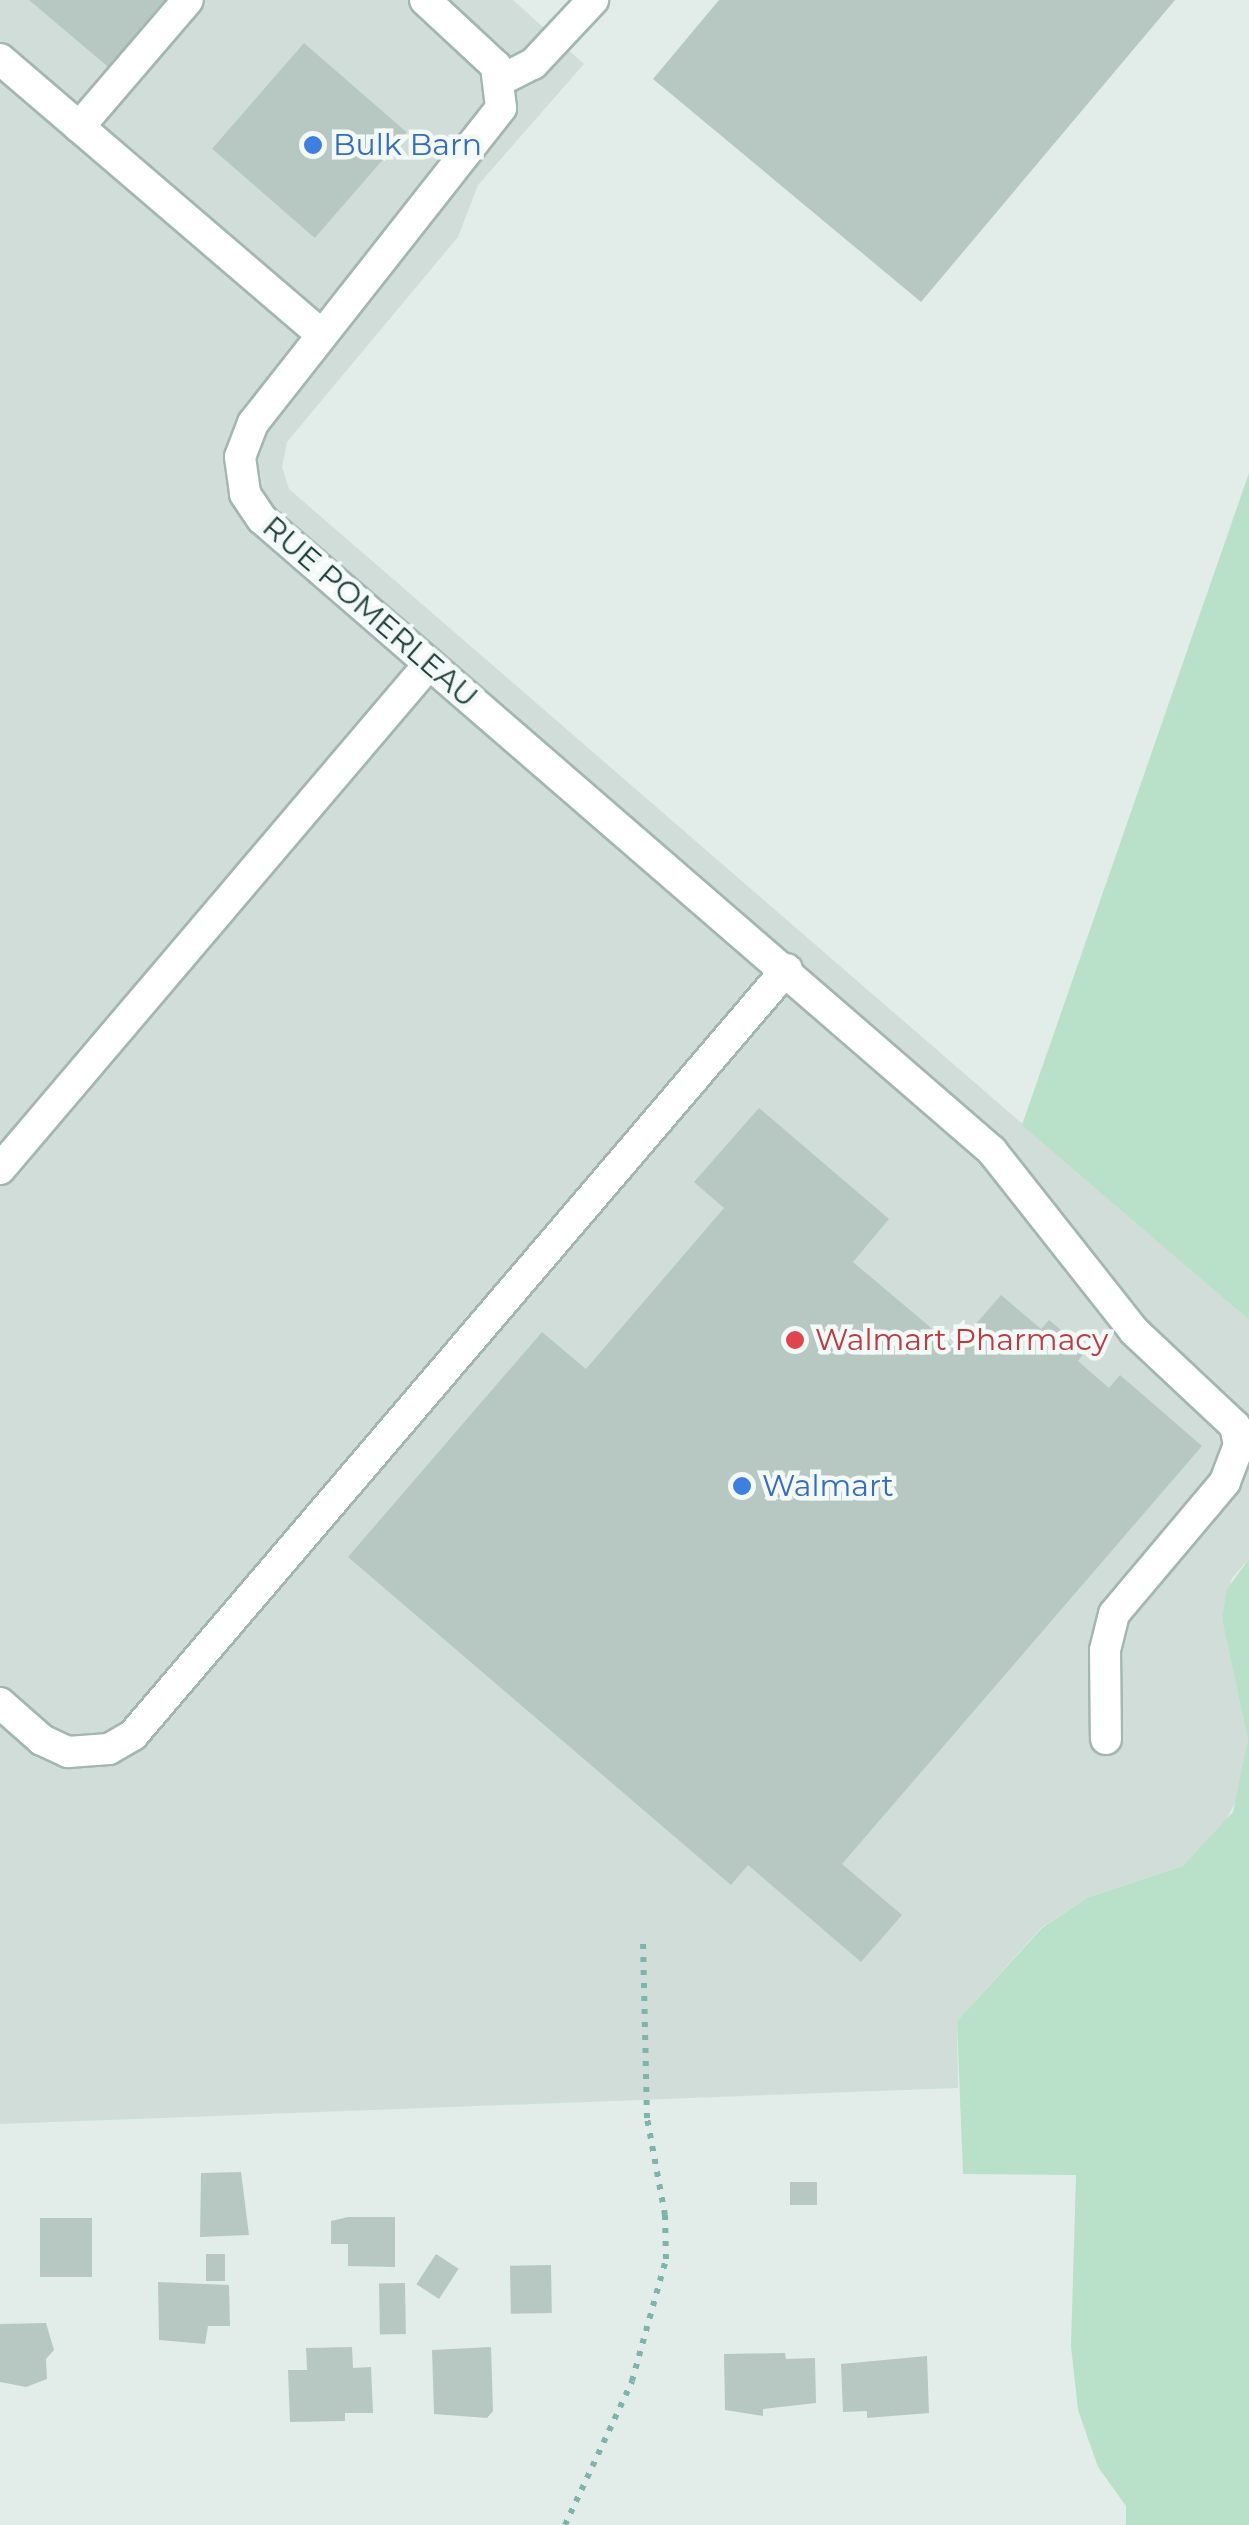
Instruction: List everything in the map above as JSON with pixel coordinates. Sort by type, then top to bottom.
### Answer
[{"type":"street","points":[[79,127],[188,0]]},
{"type":"street","points":[[424,0],[489,58],[502,80],[532,64],[593,0]]},
{"type":"street","points":[[0,59],[322,335]]},
{"type":"street","name":"RUE POMERLEAU","points":[[502,80],[497,117],[249,429],[240,457],[243,487],[262,519],[787,969],[992,1151],[1134,1330],[1234,1426],[1239,1445],[1225,1482],[1114,1614],[1106,1650],[1106,1740]]},
{"type":"street","points":[[0,1169],[429,664]]},
{"type":"street","points":[[0,1703],[54,1747],[95,1753],[133,1734],[787,969]]},
{"type":"path","points":[[565,2525],[632,2381],[663,2280],[666,2215],[646,2100],[642,1940]]},
{"type":"shaded area","points":[[0,0],[513,0],[584,64],[478,185],[458,237],[287,442],[282,467],[289,489],[1249,1320],[1249,1559],[1232,1578],[1222,1620],[1248,1740],[1242,1789],[1220,1832],[1183,1866],[1087,1898],[1042,1927],[957,2021],[958,2088],[0,2124]]},
{"type":"green space","points":[[1249,473],[1249,1320],[1022,1125]]},
{"type":"green space","points":[[1249,1559],[1249,2525],[1126,2525],[1126,2506],[1098,2467],[1078,2410],[1071,2346],[1076,2175],[963,2174],[957,2021],[1043,1927],[1087,1898],[1183,1866],[1233,1812],[1248,1740],[1222,1620],[1227,1589]]},
{"type":"building","points":[[29,0],[173,0],[113,71]]},
{"type":"building","points":[[719,0],[1175,0],[921,302],[653,79]]},
{"type":"building","points":[[304,43],[407,132],[315,238],[212,149]]},
{"type":"building","points":[[759,1108],[889,1219],[853,1262],[955,1348],[1001,1295],[1041,1329],[1049,1320],[1086,1351],[1078,1361],[1109,1388],[1120,1375],[1202,1446],[842,1864],[902,1915],[861,1962],[748,1865],[731,1885],[348,1557],[542,1332],[586,1369],[724,1208],[694,1182]]},
{"type":"building","points":[[241,2172],[249,2235],[200,2237],[201,2173]]},
{"type":"building","points":[[790,2182],[817,2182],[817,2205],[790,2205]]},
{"type":"building","points":[[395,2217],[395,2267],[348,2266],[348,2244],[331,2244],[331,2221]]},
{"type":"building","points":[[40,2218],[92,2218],[92,2277],[40,2277]]},
{"type":"building","points":[[206,2254],[225,2254],[225,2281],[206,2281]]},
{"type":"building","points":[[436,2254],[459,2269],[439,2299],[416,2284]]},
{"type":"building","points":[[551,2265],[552,2313],[511,2314],[510,2266]]},
{"type":"building","points":[[158,2282],[229,2285],[230,2326],[208,2326],[205,2344],[159,2340]]},
{"type":"building","points":[[379,2283],[405,2283],[406,2334],[380,2334]]},
{"type":"building","points":[[46,2323],[54,2350],[46,2359],[47,2379],[26,2387],[0,2382],[0,2324]]},
{"type":"building","points":[[352,2347],[353,2368],[371,2367],[373,2413],[345,2413],[345,2421],[290,2422],[288,2370],[307,2370],[306,2348]]},
{"type":"building","points":[[491,2347],[493,2411],[487,2418],[434,2414],[432,2350]]},
{"type":"building","points":[[785,2353],[786,2359],[815,2358],[816,2403],[763,2409],[763,2416],[725,2410],[724,2354]]},
{"type":"building","points":[[927,2356],[929,2413],[867,2418],[867,2411],[843,2412],[841,2364]]},
{"type":"place","name":"Bulk Barn","points":[[313,145]]},
{"type":"place","name":"Walmart Pharmacy","points":[[795,1340]]},
{"type":"place","name":"Walmart","points":[[742,1486]]}]
